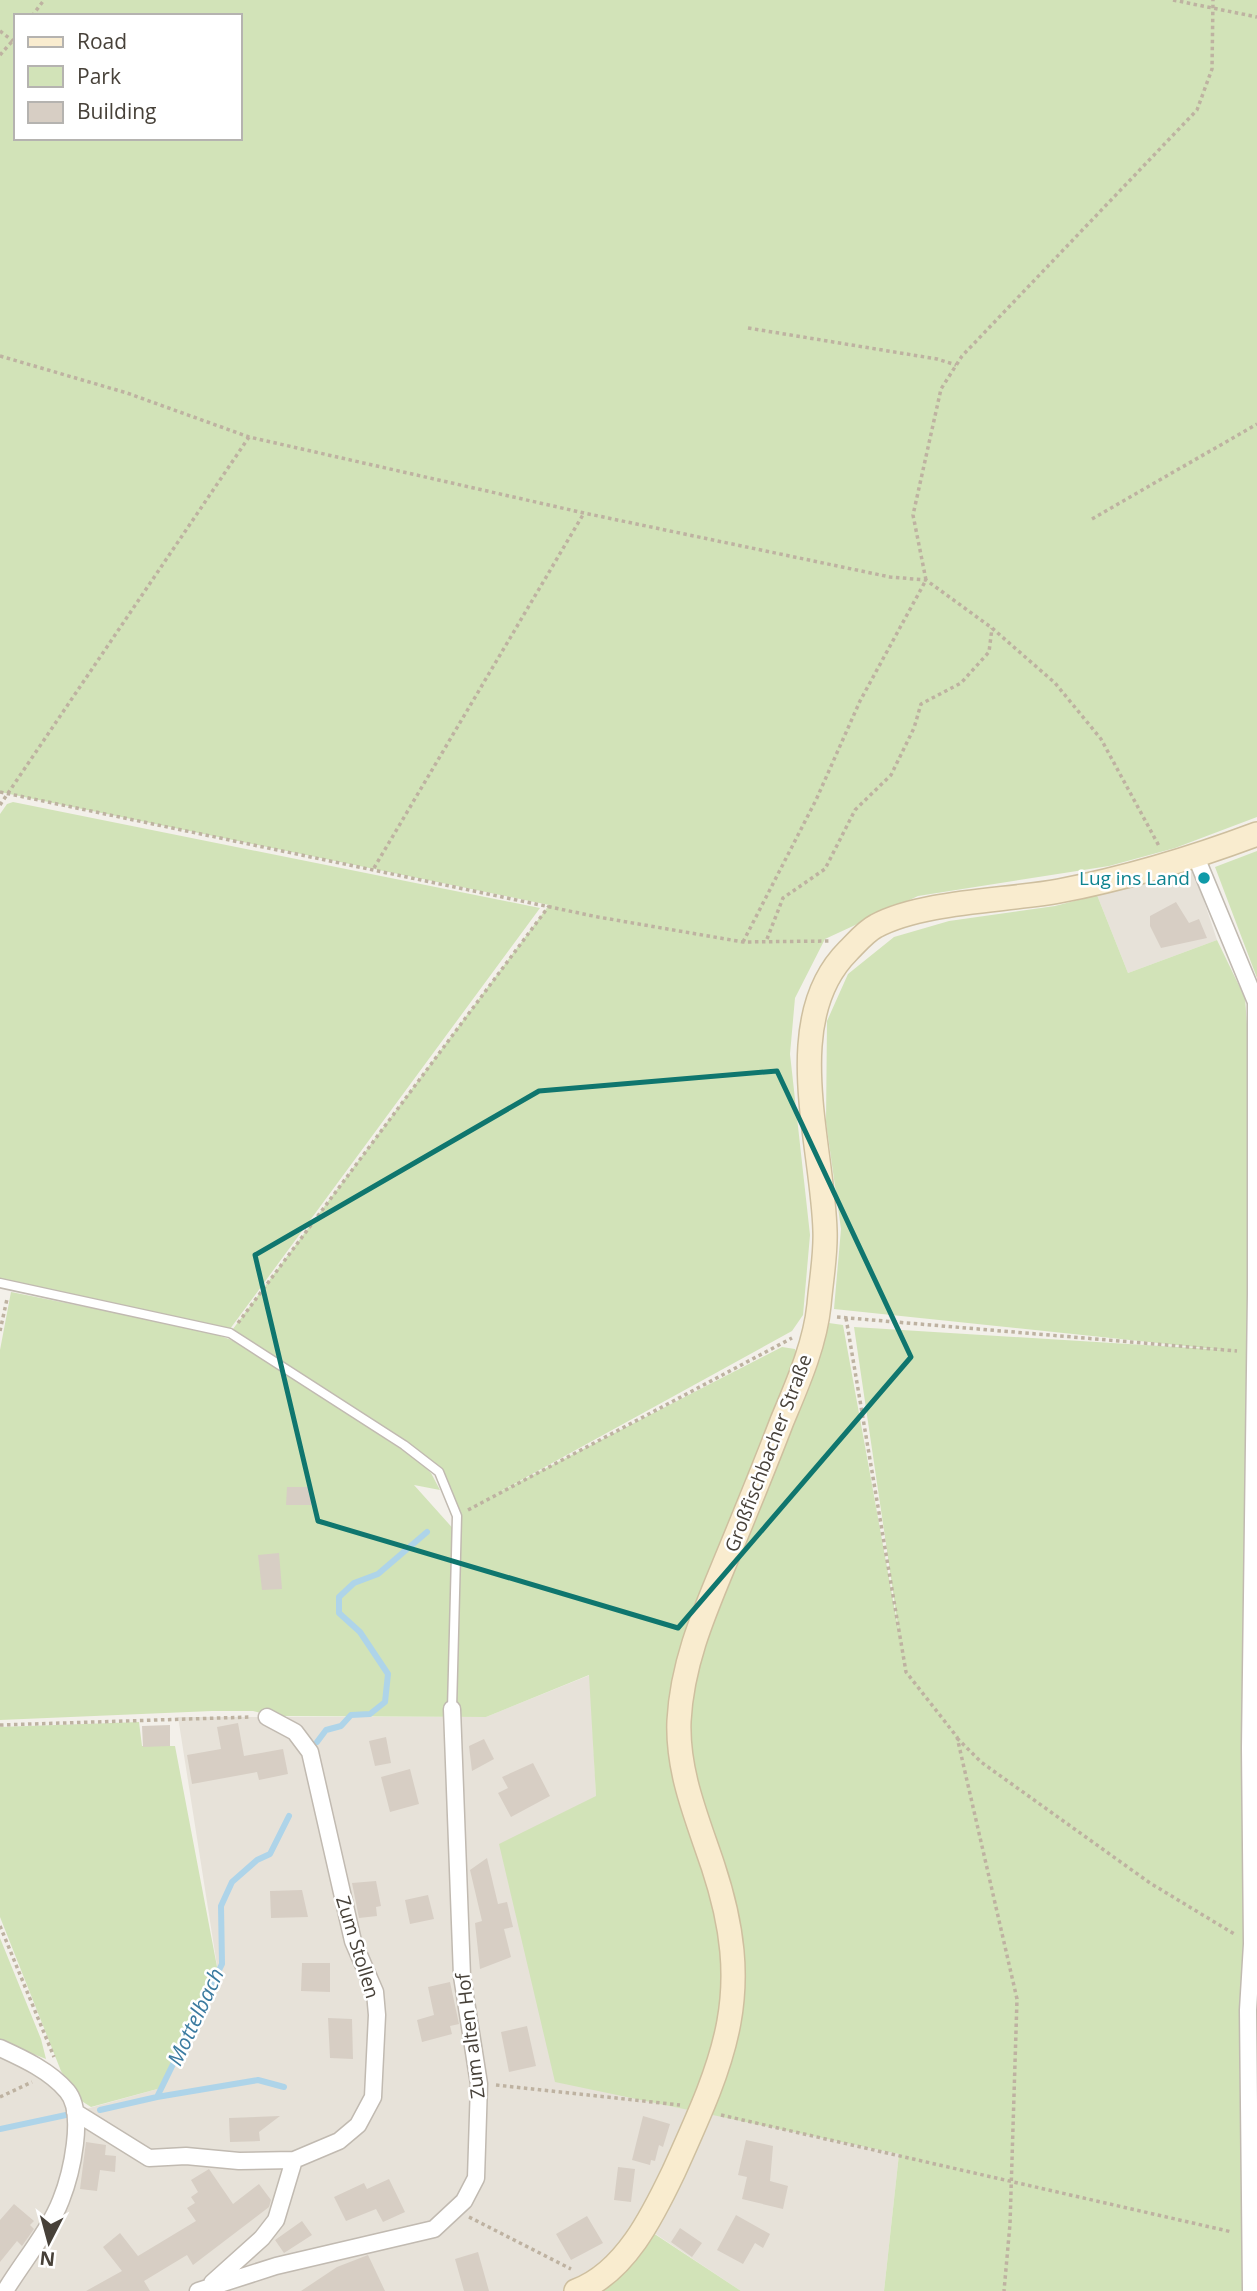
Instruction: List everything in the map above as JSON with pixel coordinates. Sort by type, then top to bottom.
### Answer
[{"type":"main road","name":"Großfischbacher Straße","points":[[585,2286],[621,2258],[656,2211],[702,2111],[727,2043],[734,1999],[733,1950],[715,1872],[681,1765],[679,1724],[691,1645],[802,1373],[818,1314],[825,1233],[810,1084],[809,1045],[827,976],[845,953],[874,927],[925,910],[1058,891],[1196,857],[1257,834]]},
{"type":"street","points":[[1196,857],[1256,1002],[1250,1748],[1252,1944],[1248,2010],[1251,2291]]},
{"type":"street","name":"Zum alten Hof","points":[[203,2290],[276,2266],[434,2229],[464,2201],[476,2178],[479,2084],[462,1976],[452,1709]]},
{"type":"street","name":"Zum Stollen","points":[[75,2112],[149,2158],[186,2156],[239,2161],[295,2160],[339,2141],[358,2125],[373,2097],[377,2015],[375,1993],[353,1941],[310,1752],[295,1732],[267,1717]]},
{"type":"street","points":[[0,2048],[48,2075],[69,2093],[75,2112],[75,2147],[61,2201],[5,2291]]},
{"type":"street","points":[[203,2290],[262,2238],[276,2220],[295,2160]]},
{"type":"lane","points":[[0,1283],[230,1333],[422,1458],[439,1472],[457,1516],[452,1709]]},
{"type":"path","points":[[1172,0],[1257,17]]},
{"type":"path","points":[[743,942],[816,800],[860,701],[926,580],[913,515],[941,389],[956,365],[1197,110],[1212,69],[1213,0]]},
{"type":"path","points":[[0,31],[14,39],[0,55]]},
{"type":"path","points":[[748,328],[937,359],[956,365]]},
{"type":"path","points":[[0,356],[127,393],[249,437],[584,513],[890,577],[926,580],[992,628],[1055,683],[1101,739],[1168,864]]},
{"type":"path","points":[[1092,519],[1257,424]]},
{"type":"path","points":[[0,805],[249,437]]},
{"type":"path","points":[[374,869],[584,513]]},
{"type":"path","points":[[767,940],[783,898],[825,869],[855,810],[891,775],[914,728],[921,704],[961,682],[989,652],[992,628]]},
{"type":"path","points":[[0,792],[598,917],[743,942],[828,940],[845,953]]},
{"type":"path","points":[[230,1333],[550,905]]},
{"type":"path","points":[[0,1331],[10,1284]]},
{"type":"path","points":[[1252,1944],[1150,1883],[981,1762],[957,1737],[906,1672],[846,1318],[1254,1352]]},
{"type":"path","points":[[457,1516],[794,1337],[811,1339]]},
{"type":"path","points":[[0,1725],[267,1717]]},
{"type":"path","points":[[957,1737],[1017,1999],[1011,2182],[1004,2291]]},
{"type":"path","points":[[0,1926],[57,2064],[48,2075],[0,2097]]},
{"type":"path","points":[[479,2084],[664,2102],[1251,2237]]},
{"type":"path","points":[[455,2210],[585,2286]]},
{"type":"highlighted area","points":[[777,1071],[911,1357],[678,1628],[318,1521],[255,1255],[539,1091]]},
{"type":"shaded area","points":[[1194,871],[1217,940],[1128,973],[1097,895]]},
{"type":"shaded area","points":[[590,1675],[596,1796],[702,2111],[899,2154],[884,2291],[741,2291],[645,2227],[593,2291],[0,2291],[0,2048],[39,2068],[75,2112],[161,2088],[218,1972],[178,1717],[486,1717]]},
{"type":"green space","points":[[0,0],[1257,0],[1257,817],[1175,848],[1109,866],[918,896],[825,939],[795,998],[790,1054],[810,1235],[803,1315],[792,1331],[492,1496],[782,1347],[795,1349],[802,1373],[820,1357],[829,1323],[843,1325],[900,1639],[854,1327],[1225,1350],[834,1309],[841,1229],[826,1122],[827,1021],[848,974],[894,937],[949,921],[1055,906],[1097,895],[1128,973],[1217,940],[1245,998],[1254,1115],[1257,2291],[884,2291],[899,2154],[555,2082],[499,1844],[596,1796],[589,1675],[486,1717],[273,1716],[253,1711],[212,1711],[0,1720],[0,1350],[11,1292],[206,1331],[252,1351],[419,1461],[431,1473],[440,1490],[414,1485],[457,1533],[457,1515],[439,1472],[230,1333],[549,905],[0,792]]},
{"type":"green space","points":[[13,802],[540,908],[230,1329],[0,1283],[0,814],[7,804]]},
{"type":"green space","points":[[1257,851],[1257,978],[1215,867]]},
{"type":"green space","points":[[139,1722],[142,1746],[175,1746],[218,1972],[161,2088],[91,2107],[80,2100],[61,2071],[0,1917],[0,1727]]},
{"type":"green space","points":[[0,1938],[41,2039],[46,2059],[0,2041]]},
{"type":"green space","points":[[644,2227],[741,2291],[593,2291]]},
{"type":"building","points":[[1176,902],[1189,923],[1199,919],[1207,938],[1161,948],[1150,926],[1150,916]]},
{"type":"building","points":[[287,1487],[312,1487],[312,1505],[286,1505]]},
{"type":"building","points":[[279,1553],[282,1589],[262,1590],[258,1555]]},
{"type":"building","points":[[238,1723],[244,1756],[283,1749],[288,1774],[259,1780],[257,1772],[192,1784],[187,1755],[221,1749],[217,1727]]},
{"type":"building","points":[[170,1725],[170,1746],[143,1747],[142,1726]]},
{"type":"building","points":[[386,1737],[391,1763],[375,1766],[369,1741]]},
{"type":"building","points":[[484,1739],[494,1759],[472,1771],[469,1746]]},
{"type":"building","points":[[533,1763],[550,1796],[511,1817],[498,1793],[508,1788],[502,1777]]},
{"type":"building","points":[[410,1769],[419,1804],[390,1812],[381,1777]]},
{"type":"building","points":[[487,1858],[498,1904],[507,1902],[513,1927],[504,1929],[511,1957],[480,1969],[475,1923],[482,1921],[470,1870]]},
{"type":"building","points":[[376,1881],[381,1906],[376,1907],[377,1916],[359,1918],[352,1883]]},
{"type":"building","points":[[302,1890],[308,1917],[271,1918],[270,1891]]},
{"type":"building","points":[[428,1895],[434,1919],[410,1924],[405,1900]]},
{"type":"building","points":[[302,1963],[330,1963],[330,1992],[301,1991]]},
{"type":"building","points":[[450,1982],[459,2024],[450,2026],[452,2034],[422,2042],[417,2020],[434,2015],[428,1987]]},
{"type":"building","points":[[328,2018],[352,2019],[353,2059],[330,2058]]},
{"type":"building","points":[[527,2026],[536,2066],[509,2072],[501,2032]]},
{"type":"building","points":[[280,2116],[259,2132],[260,2141],[230,2142],[229,2118]]},
{"type":"building","points":[[643,2116],[670,2124],[663,2147],[659,2145],[655,2161],[651,2160],[650,2165],[632,2160]]},
{"type":"building","points":[[746,2140],[773,2146],[770,2181],[788,2186],[783,2209],[742,2199],[747,2177],[738,2175]]},
{"type":"building","points":[[86,2142],[106,2145],[105,2155],[116,2156],[115,2172],[100,2170],[97,2191],[80,2189]]},
{"type":"building","points":[[618,2167],[635,2169],[631,2202],[614,2200]]},
{"type":"building","points":[[209,2169],[233,2204],[259,2184],[271,2200],[269,2207],[193,2265],[187,2255],[144,2281],[150,2291],[86,2291],[122,2271],[103,2247],[120,2233],[138,2256],[196,2221],[187,2208],[195,2203],[191,2197],[198,2192],[191,2180]]},
{"type":"building","points":[[389,2179],[405,2212],[383,2222],[376,2209],[346,2221],[334,2197],[364,2183],[367,2189]]},
{"type":"building","points":[[14,2204],[34,2221],[30,2225],[34,2229],[22,2246],[17,2241],[0,2262],[0,2220]]},
{"type":"building","points":[[736,2215],[770,2234],[763,2248],[755,2243],[743,2264],[717,2250]]},
{"type":"building","points":[[587,2216],[603,2243],[571,2260],[556,2234]]},
{"type":"building","points":[[302,2221],[312,2235],[284,2253],[275,2240]]},
{"type":"building","points":[[680,2228],[702,2243],[692,2257],[671,2242]]},
{"type":"building","points":[[478,2252],[489,2291],[464,2291],[455,2259]]},
{"type":"building","points":[[368,2255],[385,2291],[301,2291],[337,2267]]},
{"type":"waterway","points":[[317,1742],[326,1730],[341,1726],[351,1715],[370,1714],[385,1702],[388,1674],[360,1632],[339,1613],[339,1597],[354,1583],[378,1574],[427,1532]]},
{"type":"waterway","name":"Mottelbach","points":[[100,2110],[157,2097],[222,1964],[221,1906],[232,1882],[257,1860],[270,1854],[289,1816]]},
{"type":"waterway","points":[[157,2097],[258,2080],[284,2087]]},
{"type":"waterway","name":"Mottelbach","points":[[0,2129],[66,2115]]},
{"type":"place","name":"Lug ins Land","points":[[1204,878]]}]
